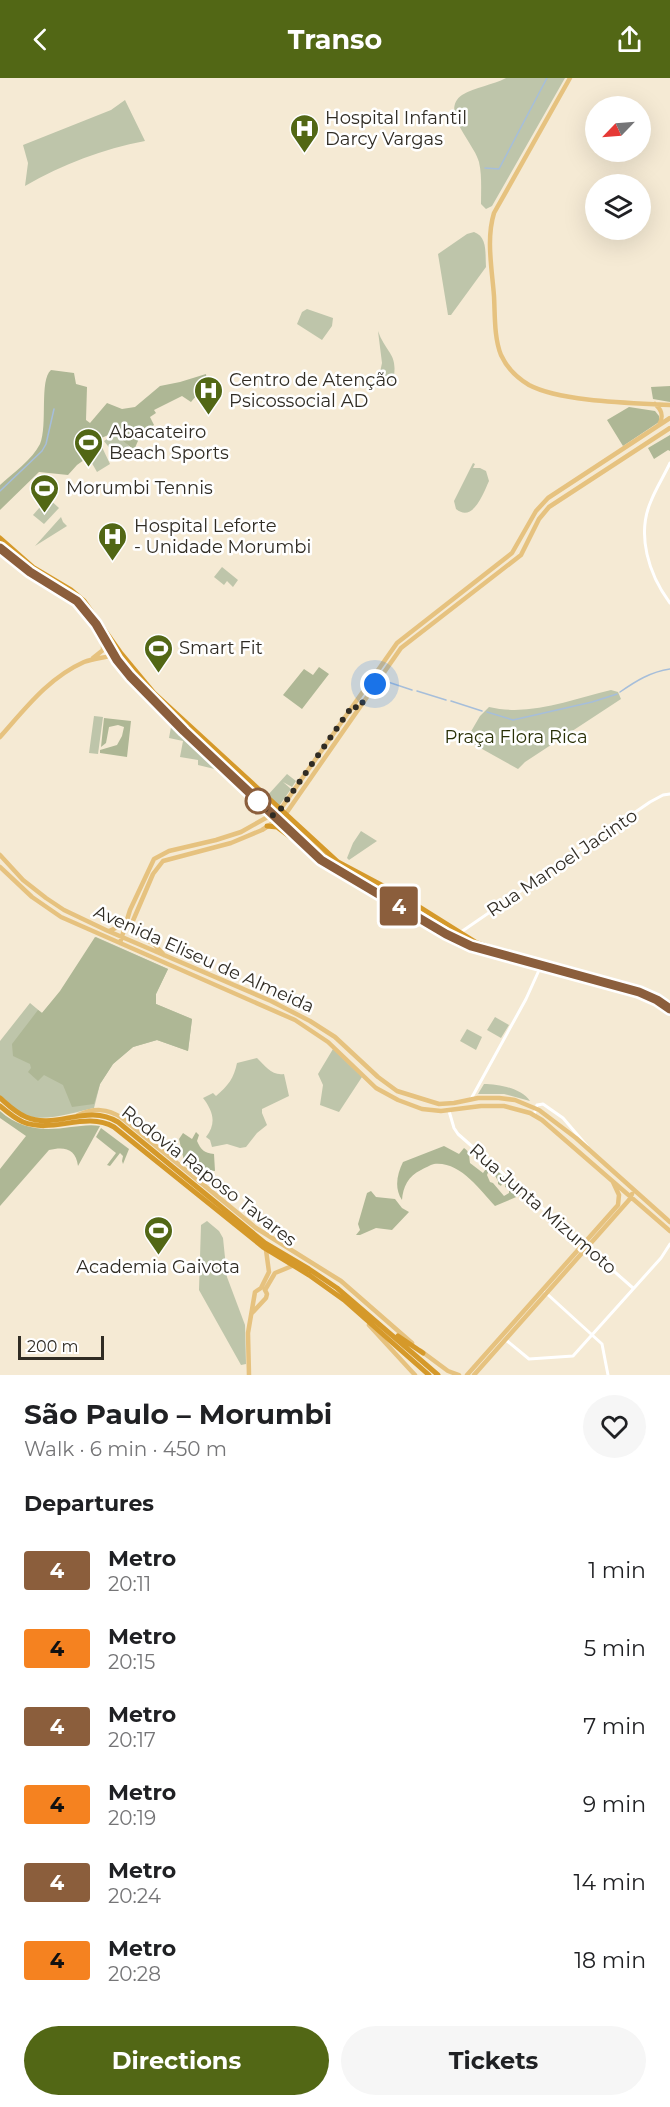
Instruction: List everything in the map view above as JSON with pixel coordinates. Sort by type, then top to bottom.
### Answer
[{"type":"highway","points":[[0,538],[34,568],[78,596],[94,613],[117,654]]},
{"type":"highway","points":[[0,547],[32,575],[75,600],[94,623],[103,639],[155,702],[300,832],[343,865],[402,896],[458,936],[541,966],[653,999],[670,1010]]},
{"type":"highway","points":[[267,826],[277,826],[289,836],[300,832]]},
{"type":"highway","points":[[541,966],[657,996],[670,1005]]},
{"type":"highway","name":"Rodovia Raposo Tavares","points":[[0,1098],[15,1111],[30,1119],[50,1120],[99,1115],[124,1126],[265,1243],[324,1278],[438,1375]]},
{"type":"highway","name":"Rodovia Raposo Tavares","points":[[0,1106],[16,1118],[34,1125],[50,1126],[89,1120],[108,1124],[120,1131],[267,1250],[322,1284],[358,1312],[429,1375]]},
{"type":"highway","points":[[189,1197],[194,1195],[212,1210],[224,1215]]},
{"type":"highway","points":[[381,1325],[423,1353]]},
{"type":"main road","points":[[570,78],[494,213],[490,227],[500,353],[516,376],[526,384],[544,391],[623,403],[670,406]]},
{"type":"main road","points":[[655,404],[661,410],[662,416],[657,427]]},
{"type":"main road","points":[[120,943],[127,916],[148,869],[157,856],[241,832],[278,812],[397,643],[512,553],[536,511],[548,498],[630,447],[670,418]]},
{"type":"main road","points":[[164,954],[135,932],[132,923],[160,863],[168,858],[207,850],[244,838],[283,817],[401,648],[520,555],[539,519],[549,507],[670,428]]},
{"type":"main road","points":[[630,447],[628,451],[633,453]]},
{"type":"main road","points":[[445,604],[449,610]]},
{"type":"main road","points":[[91,660],[103,650],[103,639]]},
{"type":"main road","points":[[0,737],[48,685],[65,672],[91,660],[117,654]]},
{"type":"main road","points":[[351,708],[357,712]]},
{"type":"main road","points":[[241,832],[244,838]]},
{"type":"main road","name":"Avenida Eliseu de Almeida","points":[[0,855],[23,880],[64,910],[306,1019],[334,1037],[397,1091],[439,1104],[471,1099],[508,1098],[535,1108],[556,1121],[670,1222]]},
{"type":"main road","name":"Avenida Eliseu de Almeida","points":[[0,867],[32,897],[56,914],[296,1020],[328,1042],[376,1088],[398,1101],[422,1109],[449,1112],[475,1106],[495,1105],[534,1115],[552,1126],[670,1231]]},
{"type":"main road","points":[[108,931],[120,926],[127,916]]},
{"type":"main road","points":[[133,949],[145,951],[151,942]]},
{"type":"main road","points":[[75,1116],[91,1110],[111,1112],[122,1118],[256,1228],[341,1281],[423,1353],[449,1373],[459,1375]]},
{"type":"main road","points":[[586,1246],[619,1203],[619,1193],[611,1179]]},
{"type":"main road","points":[[467,1375],[620,1210],[631,1197],[633,1189]]},
{"type":"main road","points":[[620,1210],[628,1205],[642,1206]]},
{"type":"main road","points":[[252,1313],[267,1296],[263,1289],[269,1272],[267,1250]]},
{"type":"main road","points":[[249,1375],[248,1340],[256,1291],[263,1289],[274,1273],[292,1266]]},
{"type":"main road","points":[[474,1375],[545,1292]]},
{"type":"main road","points":[[256,1297],[262,1300]]},
{"type":"main road","points":[[358,1312],[416,1375]]},
{"type":"street","points":[[670,463],[651,500],[645,528],[649,562],[663,594],[670,603]]},
{"type":"street","name":"Rua Manoel Jacinto","points":[[458,936],[608,830],[660,796],[670,794]]},
{"type":"street","points":[[471,1099],[525,1001],[541,966]]},
{"type":"street","points":[[534,1115],[535,1108]]},
{"type":"street","name":"Rua Junta Mizumoto","points":[[449,1112],[454,1128],[633,1288]]},
{"type":"street","points":[[506,1340],[529,1359],[573,1356],[670,1244]]},
{"type":"street","points":[[545,1292],[593,1334],[603,1346],[608,1375]]},
{"type":"green space","points":[[506,78],[565,78],[492,206],[486,209],[481,204],[479,162],[460,127],[454,110],[456,102],[462,95]]},
{"type":"green space","points":[[125,100],[145,141],[84,158],[25,186],[28,163],[23,145],[111,110]]},
{"type":"green space","points":[[474,232],[484,242],[486,267],[451,315],[448,315],[438,254],[467,234]]},
{"type":"green space","points":[[307,309],[333,318],[332,326],[322,340],[297,324],[302,312]]},
{"type":"green space","points":[[378,331],[393,359],[393,381],[379,377],[382,363]]},
{"type":"green space","points":[[51,370],[74,373],[76,384],[87,387],[86,420],[90,423],[107,403],[122,409],[135,407],[160,386],[206,374],[207,383],[191,402],[182,396],[154,410],[156,413],[150,417],[154,425],[141,434],[134,450],[113,433],[81,443],[88,457],[68,475],[39,472],[0,510],[0,485],[27,461],[40,444],[45,383]]},
{"type":"green space","points":[[670,386],[670,402],[653,399],[651,387]]},
{"type":"green space","points":[[629,407],[655,411],[659,416],[659,422],[623,446],[607,420]]},
{"type":"green space","points":[[115,434],[132,451],[118,459],[104,441]]},
{"type":"green space","points":[[670,435],[670,451],[654,459],[648,448]]},
{"type":"green space","points":[[101,445],[110,464],[97,472],[85,451]]},
{"type":"green space","points":[[473,463],[475,464],[473,468],[486,471],[489,481],[477,505],[472,510],[462,512],[456,509],[454,501]]},
{"type":"green space","points":[[48,498],[59,508],[44,524],[33,515]]},
{"type":"green space","points":[[61,517],[67,526],[35,546]]},
{"type":"green space","points":[[222,567],[238,580],[233,587],[227,581],[224,585],[214,577]]},
{"type":"green space","points":[[319,667],[329,674],[302,709],[283,695],[304,669],[313,675]]},
{"type":"green space","name":"Praça Flora Rica","points":[[611,690],[618,692],[621,699],[525,762],[518,769],[466,740],[480,716],[489,707],[505,710],[536,708]]},
{"type":"green space","points":[[94,716],[103,717],[98,754],[89,753]]},
{"type":"green space","points":[[104,718],[131,721],[127,757],[100,753],[100,750],[117,745],[124,727],[118,725],[109,727],[106,743],[101,747]]},
{"type":"green space","points":[[175,726],[227,772],[198,765],[198,760],[180,757],[183,741],[169,738],[171,727]]},
{"type":"green space","points":[[287,774],[296,781],[292,787],[283,782],[291,789],[279,806],[267,796]]},
{"type":"green space","points":[[361,831],[377,841],[349,860],[347,858],[353,843]]},
{"type":"green space","points":[[95,937],[168,969],[156,994],[156,1004],[192,1019],[188,1051],[157,1040],[133,1047],[113,1064],[100,1084],[94,1104],[72,1107],[63,1085],[44,1075],[38,1081],[28,1072],[31,1068],[30,1064],[13,1056],[12,1044],[38,1010],[42,1013],[60,991]]},
{"type":"green space","points":[[96,937],[168,969],[156,994],[156,1004],[192,1019],[188,1051],[157,1040],[133,1047],[113,1064],[100,1084],[94,1108],[52,1117],[27,1116],[0,1096],[0,1041],[30,1003],[42,1013],[61,991]]},
{"type":"green space","points":[[495,1017],[509,1025],[501,1038],[487,1030]]},
{"type":"green space","points":[[467,1029],[482,1037],[476,1050],[460,1041]]},
{"type":"green space","points":[[333,1049],[362,1077],[339,1112],[320,1105],[323,1085],[318,1074]]},
{"type":"green space","points":[[257,1058],[272,1072],[284,1074],[289,1096],[262,1109],[267,1125],[246,1147],[240,1148],[227,1144],[212,1147],[210,1140],[206,1137],[213,1122],[203,1098],[213,1093],[216,1096],[224,1089],[237,1063]]},
{"type":"green space","points":[[484,1084],[515,1090],[530,1101],[504,1094],[478,1094]]},
{"type":"green space","points":[[0,1111],[16,1122],[33,1128],[100,1126],[78,1166],[75,1156],[69,1150],[60,1148],[49,1150],[0,1206],[0,1169],[26,1136],[0,1118]]},
{"type":"green space","points":[[101,1128],[129,1149],[123,1164],[123,1156],[120,1153],[110,1166],[107,1165],[116,1153],[96,1137]]},
{"type":"green space","points":[[196,1132],[199,1135],[197,1141],[202,1149],[214,1154],[215,1171],[193,1169],[185,1165],[179,1139],[183,1133],[192,1139]]},
{"type":"green space","points":[[444,1146],[459,1154],[464,1148],[468,1153],[470,1163],[483,1173],[488,1166],[490,1168],[487,1175],[490,1182],[504,1196],[509,1193],[509,1189],[505,1187],[505,1182],[501,1186],[498,1184],[492,1170],[494,1168],[521,1190],[519,1192],[521,1195],[495,1206],[461,1172],[443,1164],[434,1164],[416,1172],[405,1186],[402,1200],[397,1181],[403,1162]]},
{"type":"green space","points":[[371,1191],[376,1197],[395,1199],[402,1208],[409,1212],[392,1230],[376,1228],[356,1235],[360,1230],[358,1224],[367,1193]]},
{"type":"green space","points":[[207,1221],[219,1231],[223,1238],[227,1277],[245,1325],[246,1364],[241,1365],[199,1290],[201,1225]]},
{"type":"waterway","points":[[485,168],[499,169],[547,78]]},
{"type":"waterway","points":[[0,491],[42,451],[46,444],[54,409]]},
{"type":"waterway","points":[[620,692],[656,672],[670,669]]},
{"type":"waterway","points":[[385,681],[412,690]]},
{"type":"waterway","points":[[417,691],[446,700]]},
{"type":"waterway","points":[[487,712],[513,720],[617,694]]},
{"type":"waterway","points":[[451,701],[482,711]]},
{"type":"metro line","name":"4","points":[[0,548],[30,572],[77,601],[96,624],[117,660],[130,676],[184,731],[325,862],[446,934],[471,946],[639,992],[670,1009]]},
{"type":"place","name":"Hospital Infantil Darcy Vargas","points":[[304,154]]},
{"type":"place","name":"Centro de Atenção Psicossocial AD","points":[[208,416]]},
{"type":"place","name":"Abacateiro Beach Sports","points":[[88,468]]},
{"type":"place","name":"Morumbi Tennis","points":[[45,514]]},
{"type":"place","name":"Hospital Leforte - Unidade Morumbi","points":[[113,562]]},
{"type":"place","name":"Smart Fit","points":[[158,674]]},
{"type":"place","name":"Academia Gaivota","points":[[158,1256]]},
{"type":"route","points":[[258,801],[272,816],[280,810],[353,705],[358,709],[375,684]]}]
